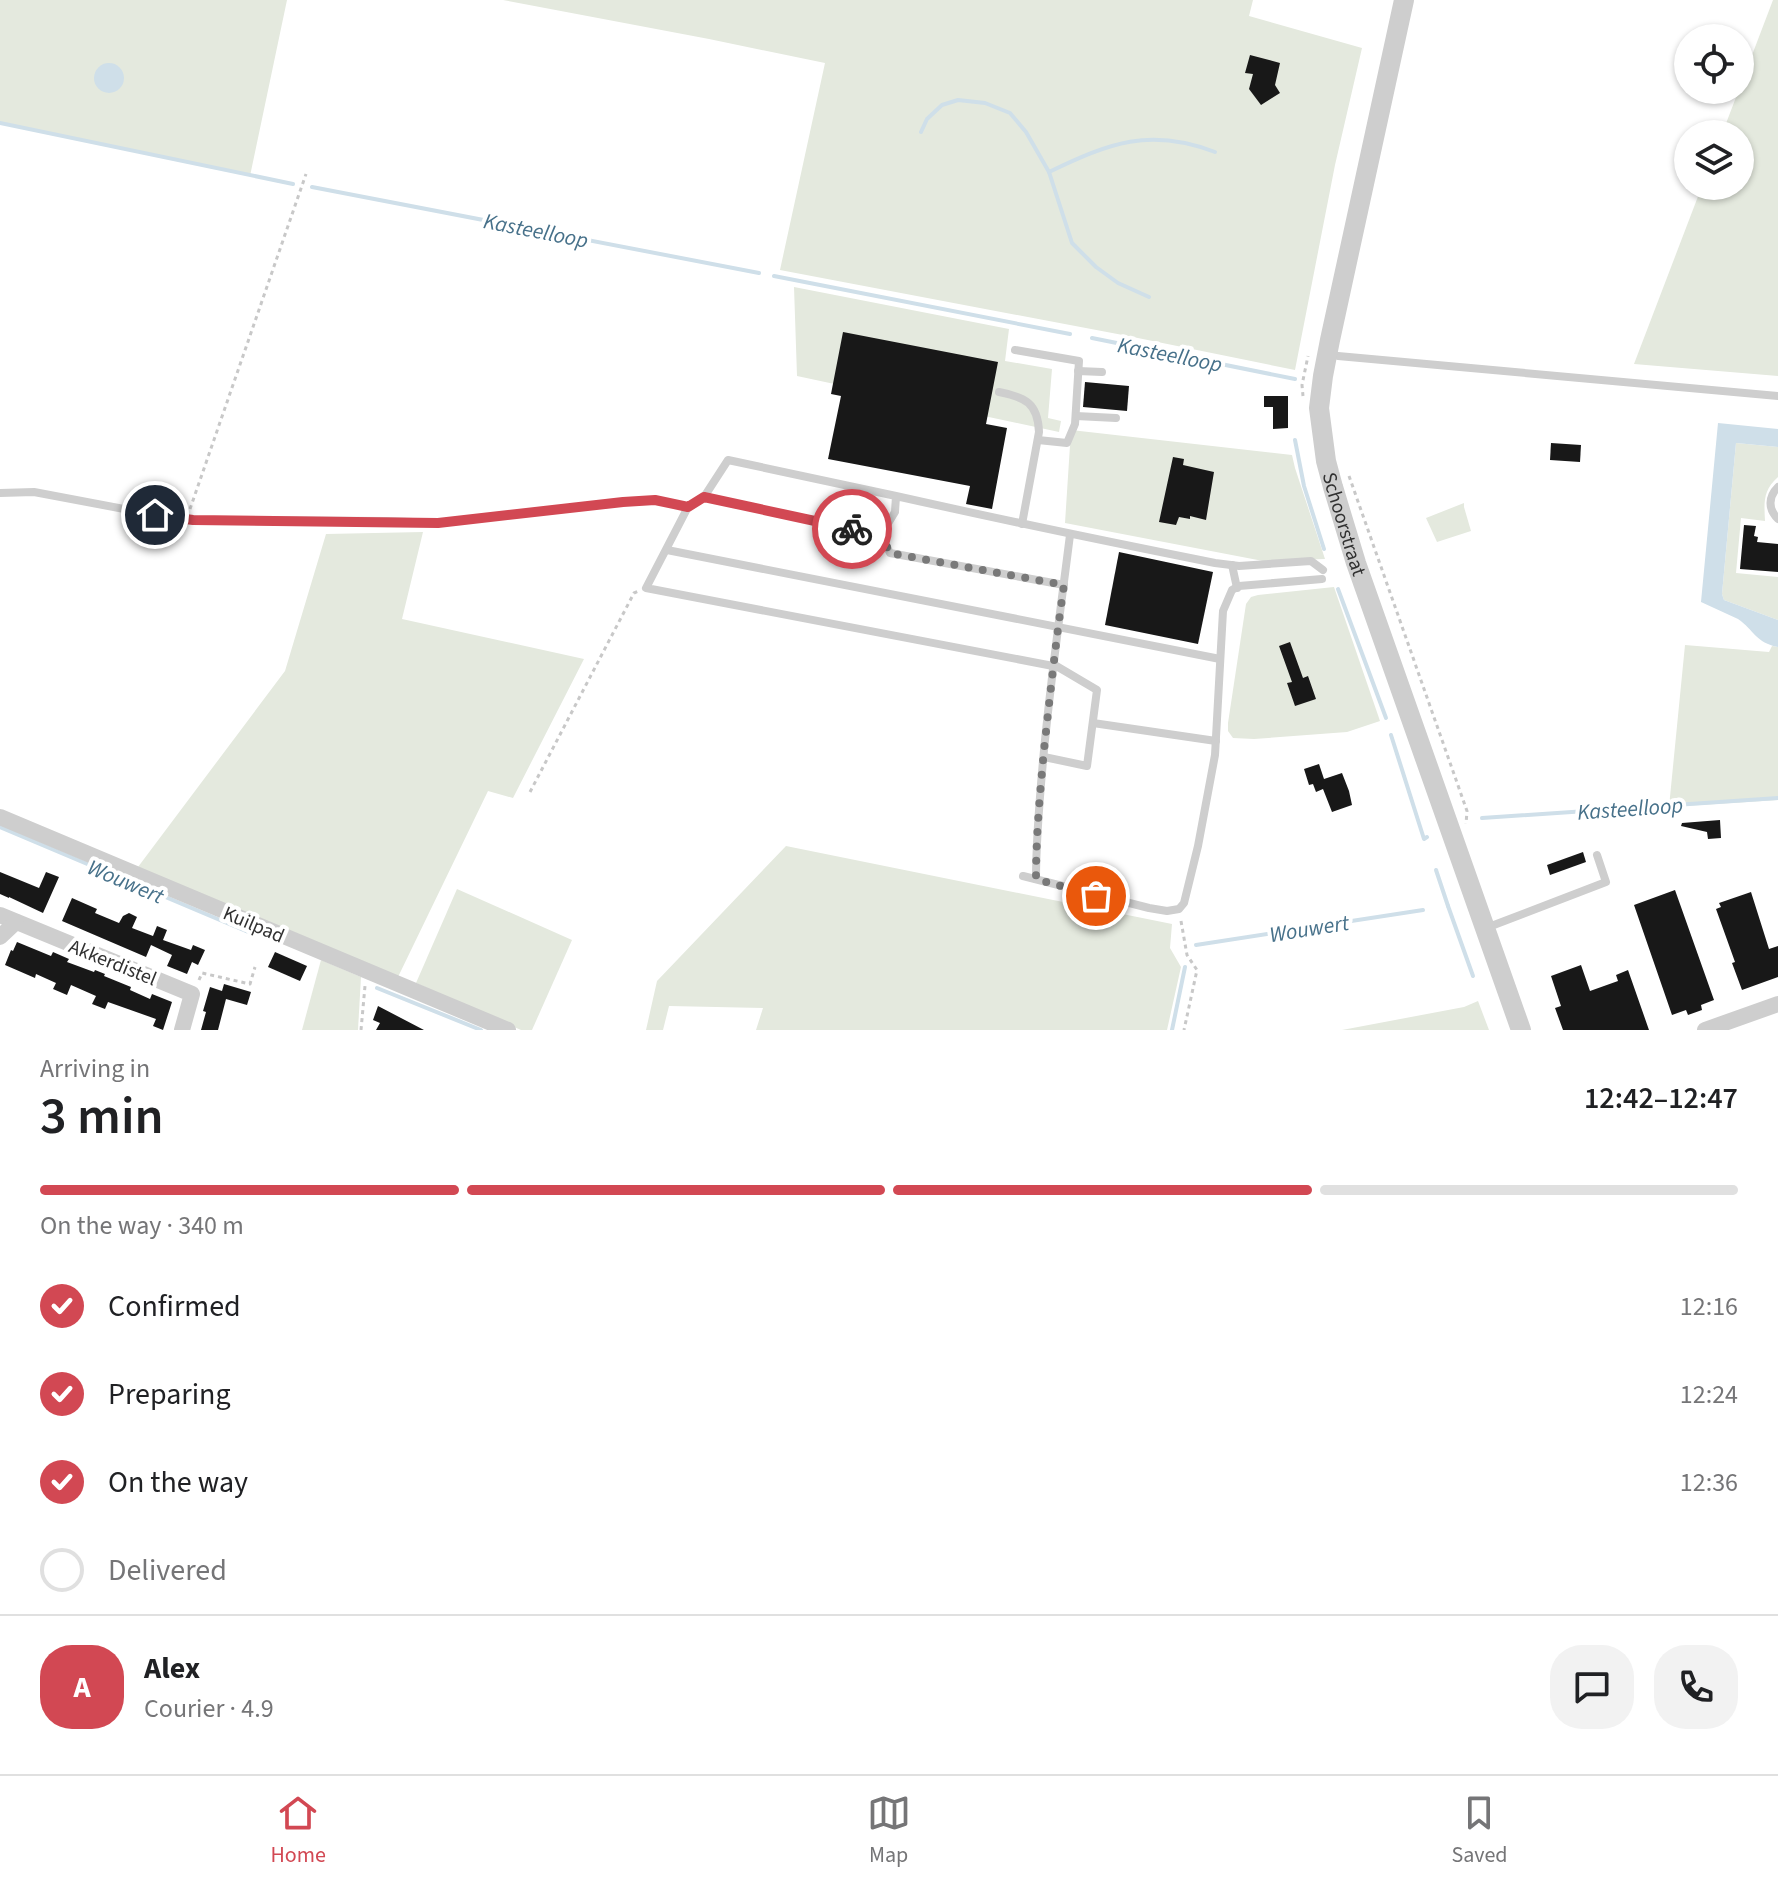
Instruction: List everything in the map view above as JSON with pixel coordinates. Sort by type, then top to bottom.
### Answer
[{"type":"street","name":"Schoorstraat","points":[[1404,0],[1327,353],[1319,408],[1326,461],[1356,563],[1521,1030]]},
{"type":"street","name":"Kuilpad","points":[[0,817],[508,1030]]},
{"type":"street","points":[[0,937],[8,919]]},
{"type":"street","name":"Akkerdistel","points":[[8,919],[192,994]]},
{"type":"street","points":[[182,1030],[192,994]]},
{"type":"street","points":[[1705,1030],[1778,1004]]},
{"type":"lane","points":[[1015,350],[1079,361],[1075,424],[1067,443],[1038,440]]},
{"type":"lane","points":[[1327,353],[1778,396]]},
{"type":"lane","points":[[1078,371],[1102,372]]},
{"type":"lane","points":[[999,392],[1021,398],[1030,404],[1038,417],[1038,440],[1022,524]]},
{"type":"lane","points":[[1076,416],[1116,418]]},
{"type":"lane","points":[[1023,876],[1149,908],[1179,909],[1184,903],[1198,846],[1215,755],[1223,611],[1232,590],[1237,588],[1322,575],[1311,561],[1232,565],[1070,535],[728,460],[704,497],[688,507],[646,588],[1053,665],[1097,690],[1087,766],[1044,757]]},
{"type":"lane","points":[[1778,487],[1770,499],[1773,513],[1778,519]]},
{"type":"lane","points":[[0,493],[34,492],[186,520],[438,523],[623,502],[655,500],[688,507]]},
{"type":"lane","points":[[881,535],[895,512],[896,496]]},
{"type":"lane","points":[[704,497],[881,535]]},
{"type":"lane","points":[[881,535],[890,553],[1064,585]]},
{"type":"lane","points":[[1036,879],[1036,846],[1053,665],[1070,535]]},
{"type":"lane","points":[[667,550],[1220,659]]},
{"type":"lane","points":[[1232,565],[1237,588]]},
{"type":"lane","points":[[1093,723],[1216,741]]},
{"type":"lane","points":[[1486,928],[1606,882],[1597,855]]},
{"type":"path","points":[[186,520],[306,174]]},
{"type":"path","name":"Schoorstraat","points":[[1349,476],[1467,811],[1467,821]]},
{"type":"path","points":[[530,792],[634,593],[646,588]]},
{"type":"path","points":[[1179,909],[1187,955],[1197,970],[1184,1030]]},
{"type":"path","points":[[192,994],[202,973],[250,984],[255,967]]},
{"type":"path","points":[[361,1030],[366,971]]},
{"type":"shaded area","points":[[0,0],[287,0],[250,176],[0,124]]},
{"type":"shaded area","points":[[503,0],[1253,0],[1249,16],[1362,48],[1335,165],[1295,370],[780,270],[825,63]]},
{"type":"shaded area","points":[[1773,0],[1778,0],[1778,376],[1634,364],[1697,200],[1754,200],[1754,120],[1727,120],[1733,104],[1754,104],[1754,50]]},
{"type":"shaded area","points":[[109,63],[115,64],[123,72],[123,84],[115,92],[109,93],[103,92],[95,84],[94,78],[95,72],[103,64]]},
{"type":"shaded area","points":[[794,287],[1009,329],[1005,361],[1052,369],[1048,418],[1061,421],[1059,432],[797,376]]},
{"type":"shaded area","points":[[1718,423],[1778,429],[1778,447],[1736,443],[1722,594],[1724,600],[1778,620],[1778,647],[1760,639],[1738,619],[1701,602]]},
{"type":"shaded area","points":[[1071,430],[1292,455],[1325,559],[1263,561],[1065,523]]},
{"type":"shaded area","points":[[1736,443],[1778,447],[1778,477],[1766,497],[1765,521],[1741,518],[1736,573],[1778,577],[1778,620],[1724,600],[1722,594]]},
{"type":"shaded area","points":[[1464,503],[1471,531],[1437,542],[1426,518]]},
{"type":"shaded area","points":[[423,532],[402,619],[584,659],[513,798],[488,791],[398,977],[138,867],[285,671],[326,534]]},
{"type":"shaded area","points":[[1334,587],[1380,721],[1347,732],[1233,738],[1228,731],[1228,723],[1246,604],[1251,597],[1258,595]]},
{"type":"shaded area","points":[[1685,645],[1769,652],[1772,646],[1778,647],[1778,800],[1669,807]]},
{"type":"shaded area","points":[[786,846],[1172,924],[1170,948],[1181,967],[1167,1030],[756,1030],[763,1008],[669,1006],[663,1030],[646,1030],[657,981]]},
{"type":"shaded area","points":[[457,889],[572,940],[532,1030],[521,1030],[416,983]]},
{"type":"shaded area","points":[[321,960],[361,977],[358,1030],[302,1030]]},
{"type":"shaded area","points":[[1478,1001],[1489,1030],[1342,1030],[1464,1007]]},
{"type":"building","points":[[1250,55],[1280,63],[1275,85],[1280,93],[1261,105],[1249,89],[1253,74],[1245,73]]},
{"type":"building","points":[[843,332],[998,362],[986,424],[1007,428],[992,509],[966,504],[970,486],[828,459],[841,396],[831,394]]},
{"type":"building","points":[[1085,382],[1129,386],[1127,411],[1083,407]]},
{"type":"building","points":[[1264,396],[1288,396],[1288,428],[1273,429],[1273,407],[1264,407]]},
{"type":"building","points":[[1551,443],[1581,445],[1580,462],[1550,460]]},
{"type":"building","points":[[1173,457],[1184,459],[1183,465],[1214,472],[1206,520],[1190,516],[1190,519],[1179,517],[1176,525],[1159,522]]},
{"type":"building","points":[[1744,525],[1756,526],[1754,536],[1758,537],[1757,542],[1778,544],[1778,572],[1740,569]]},
{"type":"building","points":[[1119,552],[1213,572],[1198,644],[1105,625]]},
{"type":"building","points":[[1290,642],[1303,678],[1308,676],[1316,699],[1295,706],[1287,683],[1292,682],[1279,646]]},
{"type":"building","points":[[1319,764],[1324,779],[1342,773],[1352,805],[1332,812],[1323,789],[1316,792],[1313,784],[1309,785],[1304,769]]},
{"type":"building","points":[[1720,820],[1721,838],[1708,839],[1707,832],[1681,826],[1682,823]]},
{"type":"building","points":[[1583,852],[1586,862],[1550,875],[1547,865]]},
{"type":"building","points":[[0,872],[39,888],[46,872],[59,877],[43,913],[0,894]]},
{"type":"building","points":[[1675,890],[1714,1000],[1701,1005],[1702,1010],[1688,1015],[1686,1010],[1672,1015],[1634,905]]},
{"type":"building","points":[[1751,892],[1769,949],[1778,946],[1778,977],[1742,990],[1716,909],[1721,907],[1719,903]]},
{"type":"building","points":[[72,898],[97,909],[95,913],[119,923],[129,913],[137,917],[132,928],[153,936],[157,926],[167,930],[163,940],[191,950],[193,945],[205,950],[198,965],[192,962],[187,974],[167,966],[172,955],[151,945],[146,957],[62,921]]},
{"type":"building","points":[[17,942],[51,956],[53,952],[69,959],[67,962],[105,974],[150,999],[152,994],[172,1002],[163,1030],[153,1026],[156,1019],[108,1002],[105,1009],[92,1004],[96,996],[71,985],[67,995],[53,989],[56,983],[5,965]]},
{"type":"building","points":[[275,952],[307,966],[300,981],[268,967]]},
{"type":"building","points":[[1581,965],[1590,991],[1618,981],[1616,975],[1628,970],[1649,1030],[1563,1030],[1555,1008],[1561,1006],[1551,976]]},
{"type":"building","points":[[224,984],[251,992],[247,1005],[226,999],[218,1030],[201,1030],[210,987],[222,991]]},
{"type":"building","points":[[378,1006],[424,1030],[376,1030],[380,1023],[373,1020]]},
{"type":"waterway","points":[[921,132],[927,119],[942,105],[958,100],[985,103],[1010,113],[1026,132],[1049,172],[1072,243],[1118,283],[1149,297]]},
{"type":"waterway","name":"Kasteelloop","points":[[0,123],[293,184]]},
{"type":"waterway","points":[[1049,172],[1091,153],[1130,142],[1170,140],[1215,152]]},
{"type":"waterway","name":"Kasteelloop","points":[[312,187],[759,273]]},
{"type":"waterway","name":"Kasteelloop","points":[[774,276],[1070,334]]},
{"type":"waterway","name":"Kasteelloop","points":[[1092,338],[1295,379]]},
{"type":"waterway","name":"Kasteelloop","points":[[1295,440],[1304,486],[1324,549]]},
{"type":"waterway","name":"Kasteelloop","points":[[1338,589],[1386,718]]},
{"type":"waterway","name":"Kasteelloop","points":[[1391,735],[1424,839],[1427,837]]},
{"type":"waterway","name":"Kasteelloop","points":[[1482,818],[1778,798]]},
{"type":"waterway","name":"Wouwert","points":[[0,827],[253,934]]},
{"type":"waterway","name":"Wouwert","points":[[1436,870],[1448,906]]},
{"type":"waterway","points":[[1448,906],[1473,976]]},
{"type":"waterway","name":"Wouwert","points":[[1196,945],[1423,910]]},
{"type":"waterway","name":"Wouwert","points":[[1172,1030],[1185,967]]},
{"type":"waterway","name":"Wouwert","points":[[377,988],[481,1030]]},
{"type":"way so far","points":[[852,529],[881,535],[890,553],[1064,585],[1040,792],[1036,879],[1096,896]]},
{"type":"route","points":[[155,515],[193,520],[438,523],[623,502],[655,500],[688,507],[704,497],[852,529]]}]
